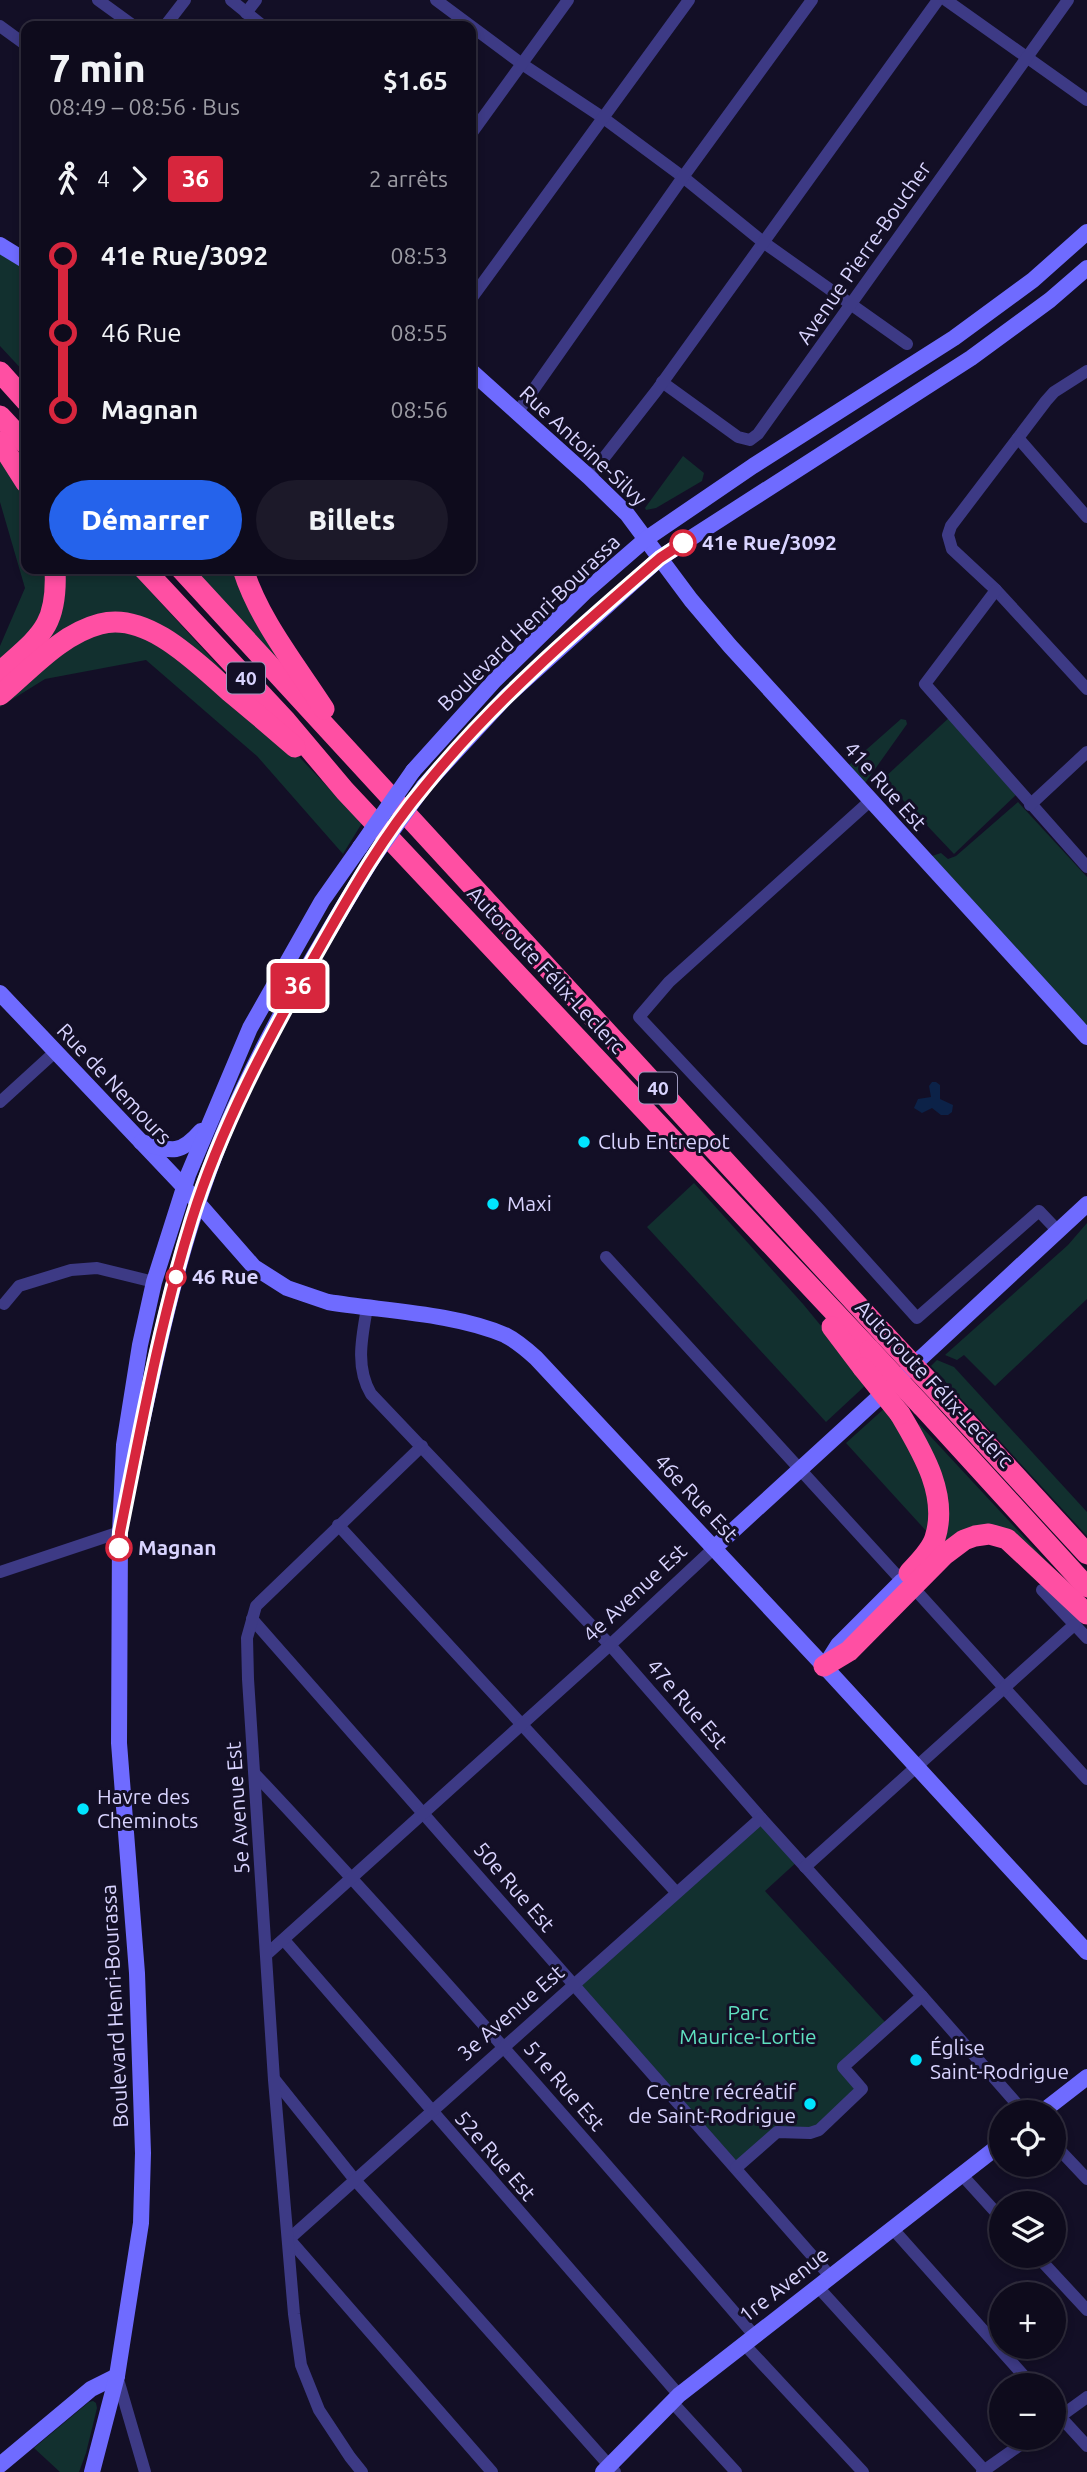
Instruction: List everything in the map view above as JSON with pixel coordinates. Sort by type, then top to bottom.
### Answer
[{"type":"highway","points":[[0,416],[21,439]]},
{"type":"highway","points":[[0,442],[21,475]]},
{"type":"highway","points":[[0,672],[37,638],[49,621],[56,596],[55,574]]},
{"type":"highway","name":"Autoroute Félix-Leclerc","points":[[149,574],[286,720],[345,791],[802,1278],[872,1351],[944,1398],[1087,1554]]},
{"type":"highway","name":"Autoroute Félix-Leclerc","points":[[186,574],[360,764],[872,1351],[1087,1587]]},
{"type":"highway","points":[[244,574],[249,590],[263,617],[360,764]]},
{"type":"highway","points":[[0,695],[51,652],[86,629],[103,623],[121,623],[144,628],[176,645],[345,791]]},
{"type":"highway","points":[[872,1351],[900,1414],[923,1453],[936,1490],[938,1519],[935,1540],[902,1581]]},
{"type":"highway","points":[[824,1666],[849,1651],[944,1555],[964,1540],[975,1536],[989,1534],[1006,1539],[1080,1619]]},
{"type":"main road","name":"Boulevard Henri-Bourassa","points":[[120,1532],[164,1320],[197,1204],[227,1125],[366,853],[413,771],[495,680],[585,592],[646,539],[998,307],[1087,232]]},
{"type":"main road","points":[[0,245],[21,258]]},
{"type":"main road","name":"Boulevard Henri-Bourassa","points":[[92,2472],[117,2376],[141,2223],[143,2153],[136,1949],[118,1743],[120,1532],[124,1445],[140,1345],[154,1282],[184,1187],[208,1123],[250,1028],[322,901],[507,696],[660,558],[971,358],[1039,308],[1087,268]]},
{"type":"main road","name":"Rue Antoine-Silvy","points":[[476,376],[627,514],[660,558]]},
{"type":"main road","name":"41e Rue Est","points":[[660,558],[730,646],[1087,1037]]},
{"type":"main road","name":"Rue de Nemours","points":[[0,993],[197,1204]]},
{"type":"main road","points":[[139,1142],[166,1150],[178,1150],[187,1146],[208,1123]]},
{"type":"main road","name":"46e Rue Est","points":[[197,1204],[254,1267],[270,1279],[307,1296],[484,1327],[508,1336],[523,1346],[550,1371],[1087,1952]]},
{"type":"main road","name":"4e Avenue Est","points":[[714,1548],[1087,1204]]},
{"type":"main road","points":[[824,1666],[838,1645],[902,1581]]},
{"type":"main road","points":[[1057,2100],[1087,2077]]},
{"type":"main road","name":"1re Avenue","points":[[609,2470],[676,2398],[989,2153]]},
{"type":"main road","points":[[0,2465],[91,2389],[117,2376]]},
{"type":"street","points":[[98,0],[127,21]]},
{"type":"street","points":[[169,21],[185,0]]},
{"type":"street","points":[[230,0],[256,21]]},
{"type":"street","points":[[246,13],[256,0]]},
{"type":"street","points":[[436,0],[464,21]]},
{"type":"street","points":[[476,127],[568,0]]},
{"type":"street","points":[[476,292],[689,0]]},
{"type":"street","points":[[517,413],[812,0]]},
{"type":"street","points":[[589,477],[662,382],[938,0]]},
{"type":"street","points":[[946,0],[1087,100]]},
{"type":"street","name":"Avenue Pierre-Boucher","points":[[662,382],[738,437],[750,440],[758,434],[1068,0]]},
{"type":"street","points":[[0,26],[21,41]]},
{"type":"street","points":[[476,30],[602,117],[683,177],[763,243],[907,344]]},
{"type":"street","points":[[1087,371],[1054,393],[951,526],[948,535],[952,549],[996,590],[1087,689]]},
{"type":"street","points":[[1018,438],[1087,517]]},
{"type":"street","points":[[996,590],[926,684],[1087,867]]},
{"type":"street","points":[[1030,805],[1087,752]]},
{"type":"street","points":[[870,801],[669,982],[639,1017],[917,1318],[1039,1211],[1058,1231]]},
{"type":"street","points":[[0,1102],[55,1052]]},
{"type":"street","points":[[606,1257],[902,1581]]},
{"type":"street","points":[[4,1304],[19,1286],[71,1270],[97,1268],[154,1282]]},
{"type":"street","name":"47e Rue Est","points":[[367,1308],[361,1355],[363,1378],[371,1394],[610,1646],[1013,2100]]},
{"type":"street","name":"5e Avenue Est","points":[[362,2472],[349,2457],[320,2410],[301,2365],[293,2314],[274,2080],[247,1638],[256,1605],[422,1446]]},
{"type":"street","points":[[338,1525],[676,1892]]},
{"type":"street","points":[[0,1572],[120,1532]]},
{"type":"street","name":"4e Avenue Est","points":[[267,1954],[610,1646],[714,1548]]},
{"type":"street","points":[[1042,1590],[1080,1619],[1087,1638]]},
{"type":"street","points":[[920,1595],[1087,1779]]},
{"type":"street","name":"50e Rue Est","points":[[251,1619],[736,2168],[824,2281],[984,2471]]},
{"type":"street","points":[[805,1867],[917,1769],[1080,1619]]},
{"type":"street","name":"51e Rue Est","points":[[255,1774],[504,2046],[863,2472]]},
{"type":"street","name":"3e Avenue Est","points":[[289,2239],[761,1818]]},
{"type":"street","name":"52e Rue Est","points":[[284,1940],[676,2398],[736,2472]]},
{"type":"street","points":[[736,2168],[777,2132],[810,2133],[819,2130],[862,2089],[844,2067],[922,1996]]},
{"type":"street","points":[[274,2080],[355,2180],[609,2470]]},
{"type":"street","points":[[1066,2157],[1087,2179]]},
{"type":"street","points":[[961,2174],[989,2204]]},
{"type":"street","points":[[892,2228],[1021,2373]]},
{"type":"street","points":[[289,2239],[492,2472]]},
{"type":"street","points":[[1048,2268],[1087,2310]]},
{"type":"street","points":[[117,2376],[145,2472]]},
{"type":"street","points":[[1066,2409],[1087,2397]]},
{"type":"street","points":[[1066,2426],[1087,2446]]},
{"type":"street","points":[[984,2471],[1013,2450]]},
{"type":"green space","points":[[0,253],[21,267],[21,369],[0,346]]},
{"type":"green space","points":[[0,455],[21,492],[21,574],[49,574],[39,625],[0,666],[0,646],[25,588],[0,502]]},
{"type":"green space","points":[[683,456],[704,473],[702,481],[656,508],[646,510],[645,508]]},
{"type":"green space","points":[[61,574],[135,574],[234,683],[152,626],[44,642]]},
{"type":"green space","points":[[199,574],[241,574],[291,674]]},
{"type":"green space","points":[[93,629],[140,630],[285,742],[362,823],[343,854],[257,756],[146,660],[45,679],[0,707]]},
{"type":"green space","points":[[952,715],[1019,792],[954,854],[883,779]]},
{"type":"green space","points":[[901,719],[906,720],[907,724],[863,786],[849,765]]},
{"type":"green space","points":[[1018,802],[1087,877],[1087,1029],[929,857],[941,853],[948,859],[956,856]]},
{"type":"green space","points":[[694,1183],[803,1304],[868,1383],[826,1422],[647,1227]]},
{"type":"green space","points":[[1087,1223],[1087,1299],[995,1386],[964,1355],[957,1360],[945,1355],[1068,1245]]},
{"type":"green space","points":[[937,1360],[954,1367],[1087,1512],[1087,1536],[931,1366]]},
{"type":"green space","points":[[886,1407],[932,1493],[929,1534],[846,1443]]},
{"type":"green space","points":[[919,1424],[1049,1564],[1046,1566],[1024,1545],[940,1543],[914,1428]]},
{"type":"green space","name":"Parc Maurice-Lortie","points":[[761,1818],[799,1860],[765,1891],[885,2022],[844,2067],[862,2089],[819,2130],[777,2132],[736,2168],[574,1985]]},
{"type":"green space","points":[[93,2401],[97,2408],[79,2472],[60,2472],[34,2448]]},
{"type":"water","points":[[932,1082],[940,1085],[940,1099],[953,1105],[952,1112],[948,1115],[941,1115],[932,1108],[922,1113],[914,1108],[918,1099],[931,1097],[929,1086]]},
{"type":"bus line","name":"36","points":[[119,1548],[157,1351],[193,1218],[227,1125],[280,1018],[372,859],[424,786],[507,696],[601,609],[660,558],[683,543]]},
{"type":"place","name":"41e Rue/3092","points":[[683,543]]},
{"type":"place","name":"Club Entrepot","points":[[584,1142]]},
{"type":"place","name":"Maxi","points":[[493,1204]]},
{"type":"place","name":"46 Rue","points":[[176,1277]]},
{"type":"place","name":"Magnan","points":[[119,1548]]},
{"type":"place","name":"Havre des Cheminots","points":[[83,1809]]},
{"type":"place","name":"Église Saint-Rodrigue","points":[[916,2060]]},
{"type":"place","name":"Centre récréatif de Saint-Rodrigue","points":[[810,2104]]}]
